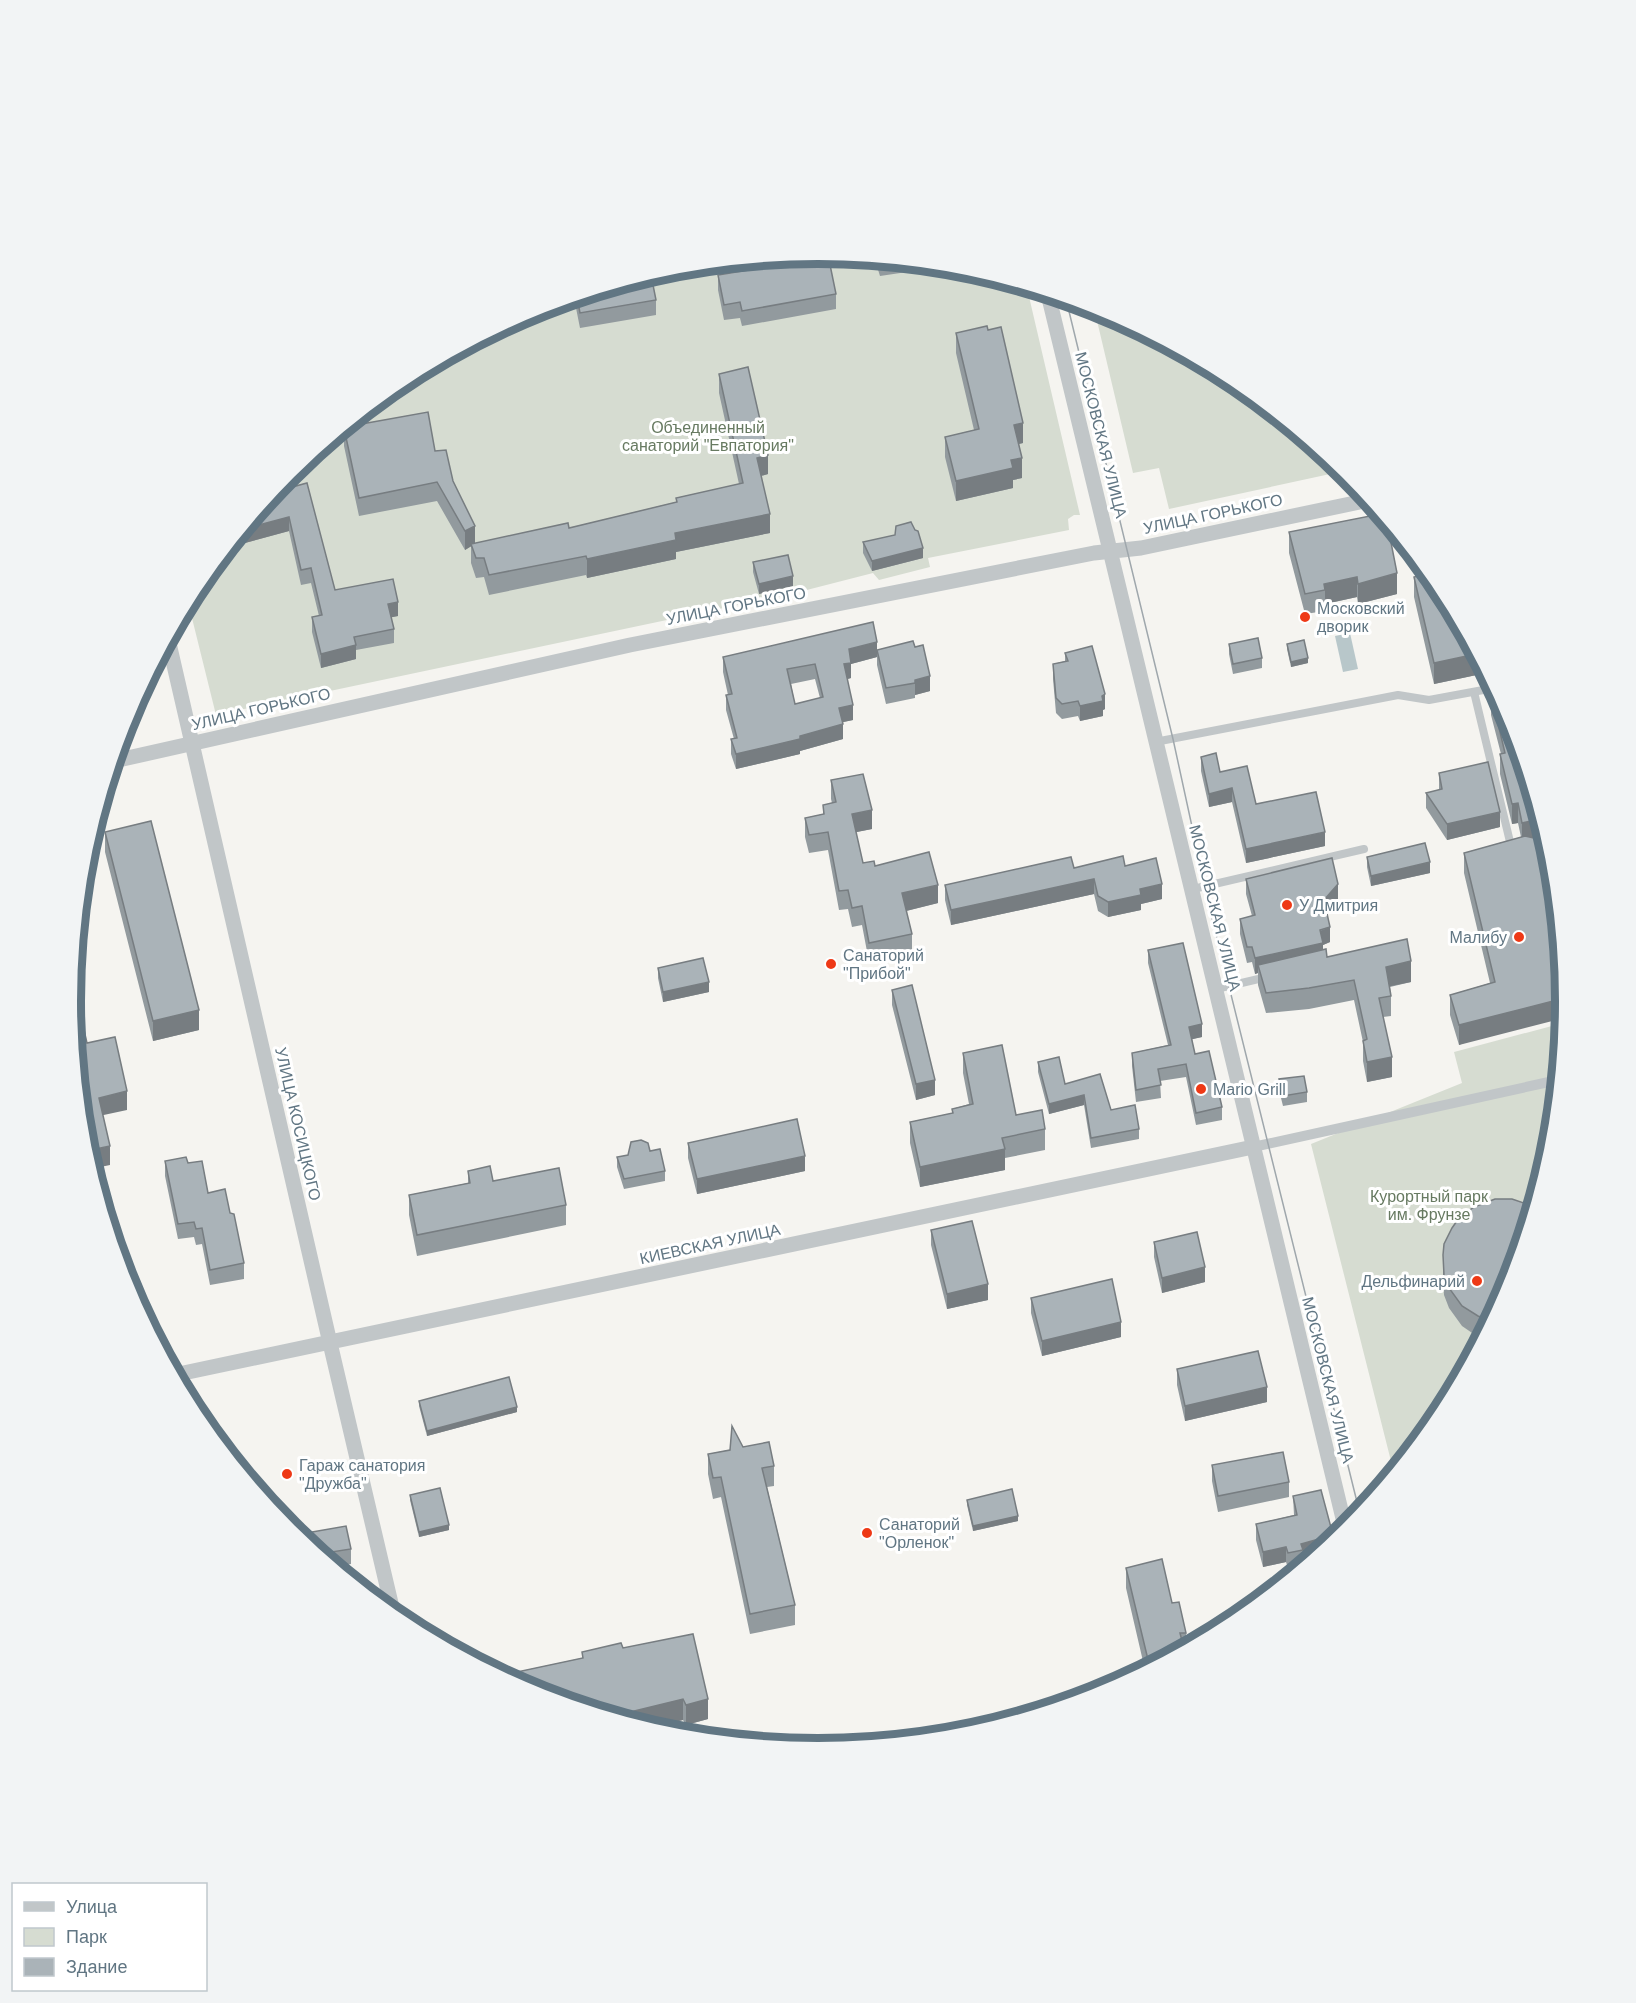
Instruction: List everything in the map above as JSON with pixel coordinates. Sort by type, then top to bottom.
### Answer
[{"type":"street","name":"МОСКОВСКАЯ УЛИЦА","points":[[1050,302],[1343,1519]]},
{"type":"street","name":"УЛИЦА ГОРЬКОГО","points":[[122,759],[630,645],[1110,550],[1141,548],[1359,502]]},
{"type":"street","name":"УЛИЦА КОСИЦКОГО","points":[[171,650],[390,1601]]},
{"type":"street","points":[[1253,1147],[1550,1082]]},
{"type":"street","name":"КИЕВСКАЯ УЛИЦА","points":[[182,1373],[1253,1147]]},
{"type":"lane","points":[[1155,742],[1398,695],[1429,700],[1485,690]]},
{"type":"lane","points":[[1474,692],[1511,846],[1521,849]]},
{"type":"lane","points":[[1193,889],[1364,849]]},
{"type":"lane","points":[[1216,988],[1277,974]]},
{"type":"green space","name":"Объединенный санаторий \"Евпатория\"","points":[[818,264],[914,271],[962,279],[1029,296],[1080,515],[1074,515],[1068,519],[1069,530],[928,558],[930,567],[879,580],[873,573],[795,593],[216,715],[191,615],[233,553],[297,480],[332,447],[409,389],[450,363],[492,341],[581,304],[627,290],[674,279],[770,266]]},
{"type":"green space","points":[[1097,320],[1187,363],[1227,389],[1267,417],[1332,474],[1169,509],[1159,468],[1133,473]]},
{"type":"green space","name":"Курортный парк им. Фрунзе","points":[[1554,1025],[1549,1098],[1541,1145],[1530,1192],[1499,1284],[1456,1370],[1431,1411],[1392,1464],[1311,1144],[1462,1083],[1454,1052]]},
{"type":"shaded area","points":[[1350,633],[1358,669],[1343,672],[1335,636]]},
{"type":"building","points":[[830,264],[836,294],[742,311],[740,302],[724,305],[718,275],[773,266]]},
{"type":"building","points":[[653,284],[656,300],[580,313],[578,305]]},
{"type":"building","points":[[987,326],[988,330],[1001,327],[1023,423],[1014,425],[1022,458],[1011,460],[1013,468],[956,481],[945,437],[979,429],[956,333]]},
{"type":"building","points":[[748,367],[768,455],[757,458],[770,514],[675,533],[676,540],[587,559],[586,556],[489,575],[484,558],[476,558],[471,544],[568,523],[569,528],[677,502],[676,498],[743,483],[719,374]]},
{"type":"building","points":[[428,412],[435,451],[446,450],[453,481],[475,526],[465,531],[437,482],[359,498],[346,436],[360,424]]},
{"type":"building","points":[[307,483],[335,590],[393,579],[398,602],[388,604],[394,629],[354,637],[356,645],[321,654],[312,617],[322,615],[311,568],[301,570],[289,517],[256,526],[290,488]]},
{"type":"building","points":[[1372,516],[1390,538],[1397,573],[1358,584],[1357,577],[1324,584],[1325,590],[1305,594],[1289,532]]},
{"type":"building","points":[[911,522],[918,531],[923,548],[872,561],[863,542],[895,535],[896,526]]},
{"type":"building","points":[[788,555],[793,576],[759,584],[753,562]]},
{"type":"building","points":[[1419,576],[1431,592],[1468,656],[1434,663],[1414,577]]},
{"type":"building","points":[[873,622],[877,642],[849,649],[851,663],[844,664],[853,705],[839,708],[843,724],[800,736],[800,739],[736,754],[731,739],[737,738],[726,695],[732,694],[723,657]],"holes":[[[815,664],[823,697],[795,704],[787,669]]]},
{"type":"building","points":[[1258,638],[1262,658],[1233,664],[1229,644]]},
{"type":"building","points":[[1304,640],[1308,658],[1291,662],[1287,644]]},
{"type":"building","points":[[913,641],[915,647],[923,645],[930,676],[915,680],[915,683],[886,688],[877,650]]},
{"type":"building","points":[[1092,646],[1105,694],[1102,696],[1103,701],[1080,706],[1078,701],[1062,704],[1056,698],[1053,664],[1068,661],[1065,653]]},
{"type":"building","points":[[1495,710],[1516,765],[1532,821],[1522,823],[1518,803],[1512,804],[1500,754],[1505,753]]},
{"type":"building","points":[[1216,753],[1220,772],[1247,766],[1256,804],[1316,792],[1325,832],[1246,849],[1232,788],[1209,794],[1201,757]]},
{"type":"building","points":[[1488,762],[1500,812],[1447,824],[1426,793],[1442,789],[1439,773]]},
{"type":"building","points":[[863,774],[872,810],[852,814],[863,863],[874,861],[875,866],[929,852],[938,885],[902,893],[912,934],[869,943],[862,906],[852,908],[848,890],[839,891],[828,832],[809,835],[805,818],[824,814],[823,805],[836,802],[831,780]]},
{"type":"building","points":[[151,821],[199,1010],[153,1021],[105,832]]},
{"type":"building","name":"Малибу","points":[[1525,836],[1536,839],[1549,905],[1555,1001],[1459,1025],[1450,995],[1495,982],[1464,853]]},
{"type":"building","points":[[1425,843],[1430,862],[1371,876],[1367,857]]},
{"type":"building","points":[[1123,856],[1125,866],[1156,858],[1162,884],[1140,889],[1141,895],[1108,902],[1098,896],[1094,879],[951,910],[945,885],[1071,857],[1074,868]]},
{"type":"building","points":[[1332,858],[1338,884],[1324,900],[1330,927],[1320,930],[1323,943],[1255,958],[1252,947],[1247,947],[1240,919],[1255,915],[1246,879]]},
{"type":"building","points":[[1407,939],[1411,961],[1386,967],[1391,996],[1379,998],[1392,1057],[1367,1062],[1363,1041],[1367,1039],[1354,980],[1266,993],[1258,965],[1326,949],[1327,957]]},
{"type":"building","points":[[1183,943],[1202,1024],[1189,1027],[1195,1054],[1209,1051],[1222,1107],[1196,1113],[1186,1064],[1158,1069],[1161,1085],[1136,1090],[1132,1053],[1171,1045],[1148,950]]},
{"type":"building","points":[[703,958],[709,982],[663,992],[658,968]]},
{"type":"building","points":[[912,985],[935,1080],[916,1084],[892,990]]},
{"type":"building","points":[[82,1020],[87,1043],[115,1037],[127,1091],[99,1098],[110,1146],[96,1149],[95,1145],[87,1098]]},
{"type":"building","points":[[1002,1045],[1016,1115],[1042,1110],[1045,1129],[1002,1138],[1005,1149],[920,1167],[910,1122],[953,1113],[952,1109],[973,1104],[963,1053]]},
{"type":"building","points":[[1059,1057],[1065,1084],[1100,1074],[1111,1110],[1135,1105],[1139,1129],[1091,1138],[1084,1095],[1049,1104],[1038,1062]]},
{"type":"building","points":[[1304,1076],[1307,1092],[1283,1096],[1279,1079]]},
{"type":"building","points":[[797,1119],[805,1156],[697,1179],[688,1143]]},
{"type":"building","points":[[641,1140],[648,1143],[650,1151],[660,1149],[665,1171],[624,1179],[617,1157],[628,1155],[631,1142]]},
{"type":"building","points":[[186,1157],[188,1163],[202,1161],[208,1193],[225,1189],[230,1213],[234,1214],[244,1263],[210,1270],[202,1228],[196,1229],[194,1222],[178,1224],[165,1161]]},
{"type":"building","points":[[490,1166],[493,1181],[559,1168],[566,1205],[417,1235],[409,1195],[470,1183],[468,1171]]},
{"type":"building","name":"Дельфинарий","points":[[1495,1199],[1512,1199],[1526,1204],[1499,1284],[1483,1318],[1462,1306],[1449,1288],[1444,1275],[1444,1244],[1459,1218],[1474,1207]]},
{"type":"building","points":[[972,1221],[988,1284],[947,1294],[931,1230]]},
{"type":"building","points":[[1197,1232],[1205,1267],[1162,1278],[1154,1242]]},
{"type":"building","points":[[1112,1279],[1121,1322],[1042,1341],[1031,1298]]},
{"type":"building","points":[[1258,1351],[1267,1387],[1185,1406],[1177,1369]]},
{"type":"building","points":[[509,1377],[517,1407],[427,1431],[419,1401]]},
{"type":"building","points":[[732,1426],[743,1447],[769,1442],[774,1466],[762,1468],[795,1605],[750,1614],[721,1477],[713,1478],[708,1454],[730,1450]]},
{"type":"building","points":[[1283,1452],[1289,1482],[1218,1496],[1212,1465]]},
{"type":"building","points":[[440,1488],[449,1525],[419,1532],[410,1495]]},
{"type":"building","points":[[1012,1489],[1018,1516],[973,1526],[967,1500]]},
{"type":"building","points":[[1321,1490],[1332,1530],[1323,1538],[1301,1544],[1303,1550],[1288,1553],[1286,1547],[1263,1552],[1256,1524],[1297,1515],[1293,1496]]},
{"type":"building","points":[[346,1526],[351,1549],[328,1553],[307,1533]]},
{"type":"building","points":[[1162,1559],[1172,1603],[1179,1602],[1186,1633],[1180,1633],[1182,1642],[1148,1660],[1126,1568]]},
{"type":"building","points":[[693,1634],[708,1699],[686,1705],[683,1699],[634,1711],[633,1714],[581,1699],[515,1672],[583,1658],[582,1652],[621,1643],[623,1648]]},
{"type":"tram line","points":[[1068,309],[1173,739],[1211,914],[1357,1503]]},
{"type":"place","name":"Московский дворик","points":[[1305,617]]},
{"type":"place","name":"У Дмитрия","points":[[1287,905]]},
{"type":"place","name":"Малибу","points":[[1519,937]]},
{"type":"place","name":"Санаторий \"Прибой\"","points":[[831,964]]},
{"type":"place","name":"Mario Grill","points":[[1201,1089]]},
{"type":"place","name":"Дельфинарий","points":[[1477,1281]]},
{"type":"place","name":"Гараж санатория \"Дружба\"","points":[[287,1474]]},
{"type":"place","name":"Санаторий \"Орленок\"","points":[[867,1533]]}]
